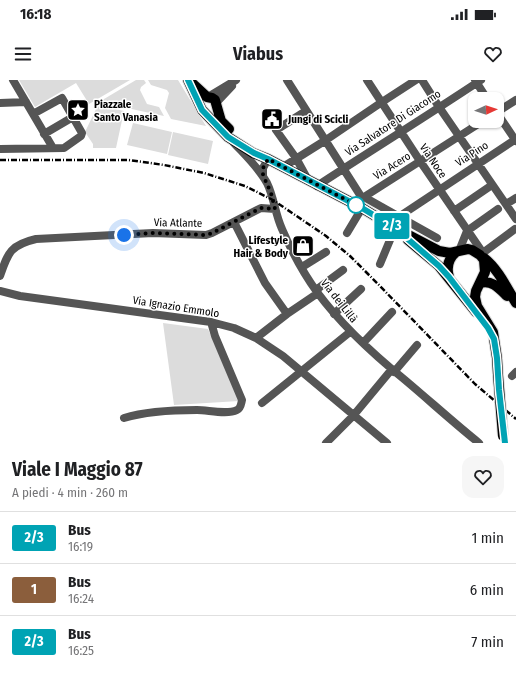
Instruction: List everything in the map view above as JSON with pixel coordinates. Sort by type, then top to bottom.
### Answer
[{"type":"main road","points":[[189,80],[212,101],[221,121],[231,131],[268,159]]},
{"type":"main road","points":[[189,80],[203,109],[228,137],[254,153],[313,183],[360,202],[395,228],[439,266],[488,328],[494,339]]},
{"type":"main road","points":[[203,109],[202,101],[212,101]]},
{"type":"main road","points":[[203,109],[212,112],[212,101]]},
{"type":"main road","points":[[395,228],[439,251],[446,252],[472,250],[481,254],[494,269],[516,304]]},
{"type":"main road","points":[[458,251],[452,256],[447,266],[452,281],[460,287],[467,288],[473,287],[483,278],[485,266],[481,254]]},
{"type":"main road","points":[[479,283],[491,282],[516,304]]},
{"type":"main road","points":[[479,283],[476,291],[476,303],[491,327],[494,339],[504,439]]},
{"type":"street","points":[[13,80],[53,148]]},
{"type":"street","points":[[212,101],[237,80]]},
{"type":"street","points":[[287,80],[326,140],[360,202],[400,216],[437,238]]},
{"type":"street","name":"Via Noce","points":[[367,80],[481,254]]},
{"type":"street","points":[[283,167],[416,80]]},
{"type":"street","points":[[422,80],[492,185],[502,207],[516,220]]},
{"type":"street","points":[[477,81],[483,92]]},
{"type":"street","name":"Via Salvatore Di Giacomo","points":[[313,183],[343,169],[402,132],[477,81]]},
{"type":"street","points":[[0,149],[64,148],[81,136],[82,133],[71,118],[62,98],[33,114]]},
{"type":"street","points":[[504,108],[516,100]]},
{"type":"street","points":[[0,103],[26,102]]},
{"type":"street","points":[[306,111],[276,130],[313,183]]},
{"type":"street","points":[[44,134],[71,118]]},
{"type":"street","points":[[504,123],[516,140]]},
{"type":"street","name":"Via Acero","points":[[360,202],[472,128]]},
{"type":"street","name":"Via dei Lillà","points":[[228,137],[263,175],[271,193],[282,229],[302,267],[334,314],[350,332],[393,371],[479,443]]},
{"type":"street","name":"Via Pino","points":[[400,216],[439,189],[516,140]]},
{"type":"street","points":[[263,175],[263,168],[268,159]]},
{"type":"street","points":[[454,211],[492,185]]},
{"type":"street","points":[[458,251],[467,231],[516,198]]},
{"type":"street","points":[[347,233],[360,202]]},
{"type":"street","name":"Via Atlante","points":[[0,276],[11,250],[24,242],[36,239],[153,233],[206,235],[261,208],[275,209]]},
{"type":"street","points":[[380,264],[400,216]]},
{"type":"street","points":[[234,222],[266,283],[287,314]]},
{"type":"street","points":[[481,254],[515,229]]},
{"type":"street","points":[[302,267],[326,252]]},
{"type":"street","points":[[256,338],[343,270]]},
{"type":"street","points":[[334,314],[361,289]]},
{"type":"street","points":[[0,291],[20,296]]},
{"type":"street","points":[[0,297],[20,296]]},
{"type":"street","name":"Via Ignazio Emmolo","points":[[20,296],[212,322],[234,328],[256,338],[283,356],[387,443]]},
{"type":"street","points":[[363,344],[392,312]]},
{"type":"street","points":[[124,418],[139,413],[197,410],[229,412],[237,410],[241,406],[242,400],[215,336],[212,322]]},
{"type":"street","points":[[262,403],[350,332]]},
{"type":"street","points":[[326,443],[353,416],[417,345]]},
{"type":"shaded area","points":[[19,80],[130,80],[89,104],[76,83],[35,107]]},
{"type":"shaded area","points":[[136,80],[144,80],[146,83],[140,90],[147,104],[159,107],[164,116],[99,102]]},
{"type":"shaded area","points":[[148,80],[178,80],[206,126],[171,119],[165,108],[169,93],[167,90],[151,85]]},
{"type":"shaded area","points":[[98,105],[124,111],[116,148],[93,148],[93,144],[85,132]]},
{"type":"shaded area","points":[[133,123],[172,132],[167,154],[127,145]]},
{"type":"shaded area","points":[[173,132],[213,141],[208,164],[168,155]]},
{"type":"shaded area","points":[[163,323],[208,329],[239,401],[174,405]]},
{"type":"railway","points":[[0,160],[129,160],[164,165],[204,173],[245,186],[273,200],[326,236],[350,256],[475,384],[516,419]]},
{"type":"bus line","name":"2/3","points":[[188,80],[202,110],[228,137],[254,153],[362,208],[395,228],[439,266],[449,277],[488,328],[494,339],[497,358],[503,436],[505,443]]},
{"type":"place","name":"Piazzale Santo Vanasia","points":[[78,110]]},
{"type":"place","name":"Jungi di Scicli","points":[[272,119]]},
{"type":"place","name":"Lifestyle Hair & Body","points":[[303,246]]},
{"type":"route","points":[[124,235],[153,233],[206,235],[261,208],[275,209],[271,193],[263,175],[263,168],[268,159],[317,186],[356,205]]}]
